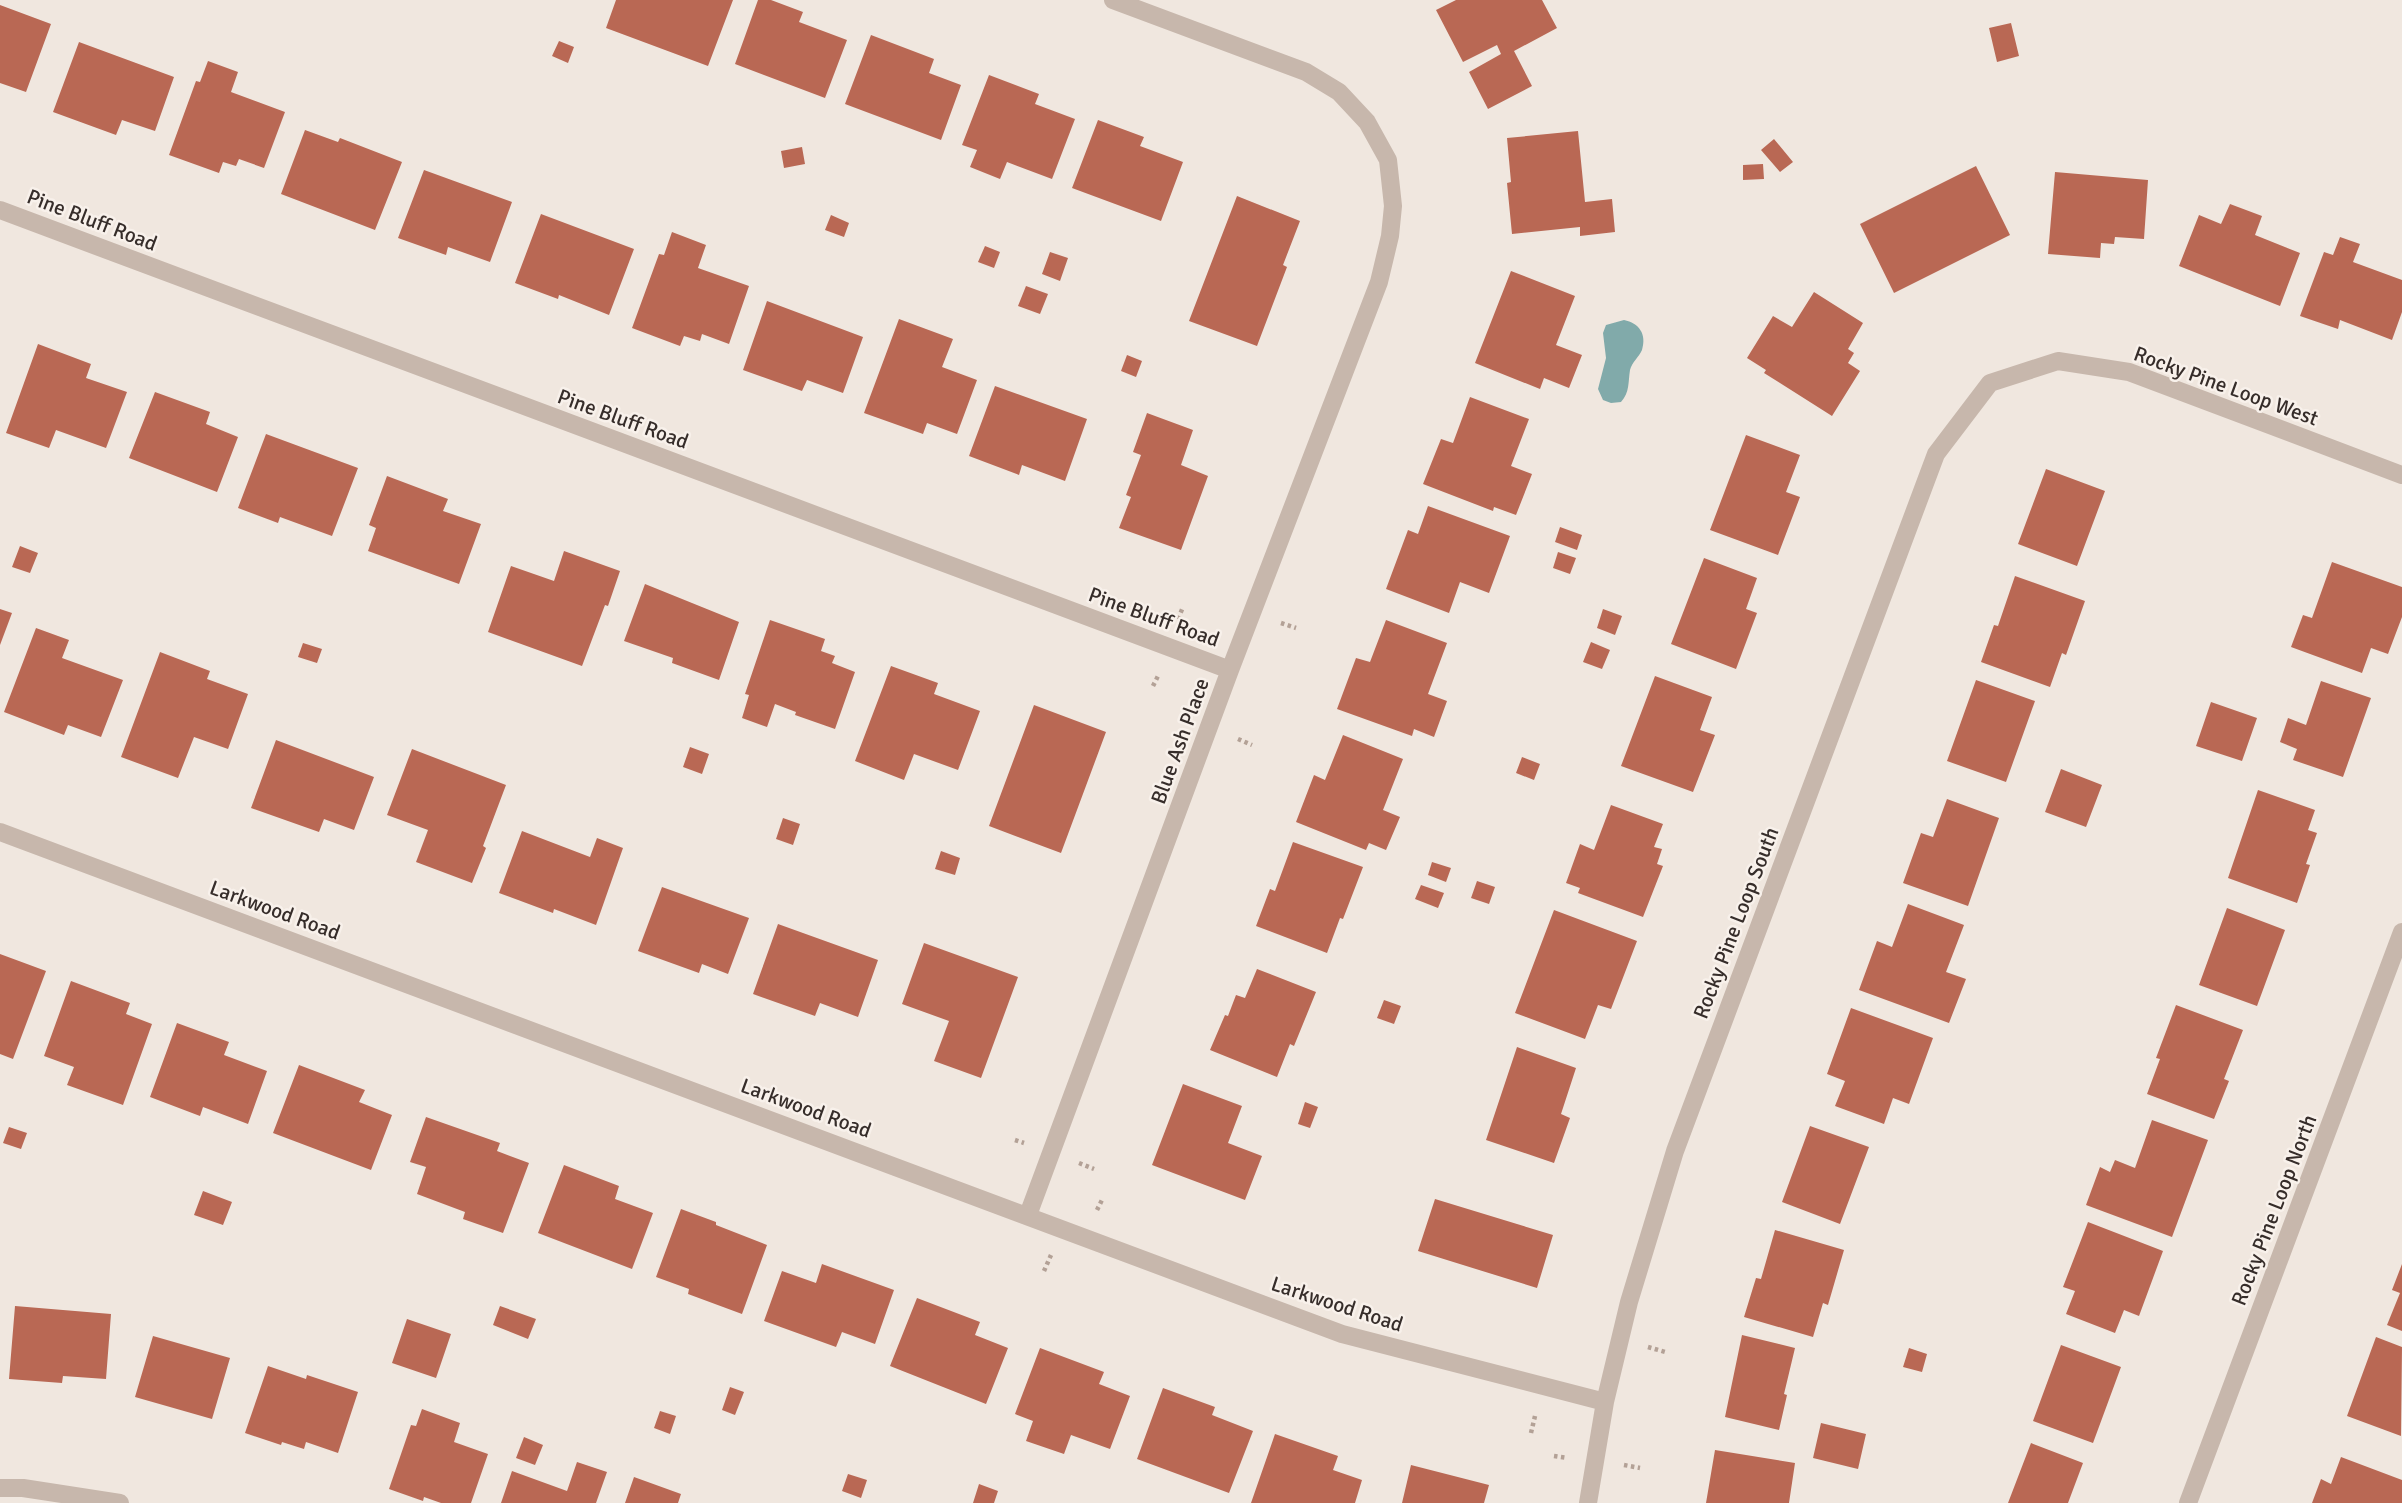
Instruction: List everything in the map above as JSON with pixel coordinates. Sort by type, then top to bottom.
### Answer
[{"type":"street","name":"Blue Ash Place","points":[[1028,1215],[1230,670],[1379,282],[1390,236],[1393,206],[1388,160],[1367,122],[1339,92],[1306,72],[1114,0]]},
{"type":"street","name":"Pine Bluff Road","points":[[0,210],[1230,670]]},
{"type":"street","name":"Rocky Pine Loop West","points":[[1990,383],[2058,361],[2129,372],[2402,475]]},
{"type":"street","name":"Rocky Pine Loop South","points":[[1588,1503],[1605,1402],[1629,1302],[1675,1151],[1936,454],[1990,383]]},
{"type":"street","name":"Larkwood Road","points":[[0,832],[1342,1334],[1605,1402]]},
{"type":"street","name":"Rocky Pine Loop North","points":[[2188,1503],[2402,932]]},
{"type":"street","points":[[0,1488],[23,1488],[120,1503]]},
{"type":"path","points":[[1280,622],[1296,628]]},
{"type":"path","points":[[1237,739],[1252,745]]},
{"type":"path","points":[[1078,1163],[1094,1169]]},
{"type":"path","points":[[1044,1270],[1051,1255]]},
{"type":"path","points":[[1647,1347],[1665,1352]]},
{"type":"path","points":[[1531,1433],[1535,1416]]},
{"type":"path","points":[[1623,1465],[1640,1468]]},
{"type":"water","points":[[1624,320],[1638,327],[1643,344],[1641,353],[1631,367],[1624,398],[1621,402],[1611,403],[1603,400],[1598,389],[1606,358],[1603,333],[1606,325]]},
{"type":"building","points":[[616,0],[733,0],[708,66],[606,28]]},
{"type":"building","points":[[758,0],[771,0],[803,12],[799,22],[847,40],[825,98],[735,64]]},
{"type":"building","points":[[1456,0],[1542,0],[1557,28],[1514,51],[1532,86],[1488,109],[1469,72],[1501,54],[1497,45],[1463,62],[1436,10]]},
{"type":"building","points":[[0,5],[51,24],[26,92],[0,83]]},
{"type":"building","points":[[2011,23],[2019,56],[1997,62],[1989,28]]},
{"type":"building","points":[[871,35],[934,59],[929,73],[961,85],[941,140],[845,104]]},
{"type":"building","points":[[559,41],[574,47],[568,63],[552,56]]},
{"type":"building","points":[[79,42],[174,77],[155,131],[122,120],[116,135],[53,112]]},
{"type":"building","points":[[208,61],[238,72],[231,92],[285,112],[264,168],[239,159],[236,166],[223,162],[219,173],[169,155],[196,81],[200,82]]},
{"type":"building","points":[[989,75],[1039,94],[1035,104],[1075,119],[1052,179],[1007,162],[1000,179],[970,167],[977,150],[962,145]]},
{"type":"building","points":[[1098,120],[1144,137],[1140,146],[1183,162],[1161,221],[1072,188]]},
{"type":"building","points":[[305,130],[338,142],[340,138],[402,162],[375,230],[281,194]]},
{"type":"building","points":[[1578,131],[1585,202],[1612,199],[1615,232],[1580,236],[1580,227],[1512,234],[1507,183],[1511,182],[1507,138]]},
{"type":"building","points":[[1774,139],[1793,162],[1780,172],[1761,150]]},
{"type":"building","points":[[802,147],[805,164],[784,168],[781,151]]},
{"type":"building","points":[[1763,164],[1764,179],[1743,180],[1743,165]]},
{"type":"building","points":[[1976,166],[2010,235],[1894,293],[1860,224]]},
{"type":"building","points":[[424,170],[512,202],[490,262],[448,247],[446,255],[398,238]]},
{"type":"building","points":[[2055,172],[2148,180],[2144,239],[2115,237],[2114,244],[2101,243],[2100,258],[2048,254]]},
{"type":"building","points":[[1237,196],[1300,221],[1283,265],[1287,267],[1257,346],[1189,321]]},
{"type":"building","points":[[2230,204],[2262,216],[2255,235],[2300,253],[2280,306],[2179,266],[2199,215],[2221,224]]},
{"type":"building","points":[[541,214],[634,249],[609,315],[559,295],[558,299],[515,283]]},
{"type":"building","points":[[831,215],[849,223],[844,237],[825,230]]},
{"type":"building","points":[[672,232],[706,245],[698,268],[749,286],[729,344],[702,334],[700,341],[684,336],[680,346],[632,328],[659,254],[664,255]]},
{"type":"building","points":[[2340,237],[2360,244],[2353,262],[2402,280],[2402,312],[2392,340],[2340,320],[2338,329],[2300,316],[2324,252],[2333,255]]},
{"type":"building","points":[[985,246],[1000,252],[994,268],[978,262]]},
{"type":"building","points":[[1050,252],[1068,258],[1060,281],[1042,274]]},
{"type":"building","points":[[1511,271],[1575,296],[1556,345],[1582,355],[1569,388],[1544,378],[1540,389],[1475,363]]},
{"type":"building","points":[[1026,286],[1048,294],[1040,314],[1018,306]]},
{"type":"building","points":[[1814,292],[1863,323],[1848,349],[1854,353],[1848,363],[1860,371],[1832,416],[1764,373],[1766,370],[1747,358],[1773,316],[1792,327]]},
{"type":"building","points":[[767,301],[863,337],[843,393],[807,380],[802,391],[743,370]]},
{"type":"building","points":[[899,319],[953,339],[942,367],[977,380],[957,434],[927,423],[923,434],[864,413]]},
{"type":"building","points":[[38,344],[91,364],[86,378],[127,392],[106,448],[56,430],[49,448],[6,433]]},
{"type":"building","points":[[1127,355],[1142,361],[1136,377],[1121,371]]},
{"type":"building","points":[[995,386],[1087,419],[1065,481],[1022,465],[1019,475],[969,456]]},
{"type":"building","points":[[155,392],[210,412],[206,424],[238,437],[217,492],[129,458]]},
{"type":"building","points":[[1470,397],[1529,419],[1511,466],[1532,474],[1516,515],[1494,507],[1493,511],[1423,484],[1441,439],[1453,443]]},
{"type":"building","points":[[1147,413],[1193,430],[1181,465],[1208,476],[1181,550],[1119,528],[1131,497],[1126,495],[1141,455],[1133,452]]},
{"type":"building","points":[[266,434],[358,468],[332,536],[280,517],[278,523],[238,508]]},
{"type":"building","points":[[1746,435],[1800,455],[1786,492],[1800,497],[1778,555],[1710,530]]},
{"type":"building","points":[[2046,469],[2105,491],[2077,566],[2018,544]]},
{"type":"building","points":[[387,476],[448,499],[443,511],[481,524],[459,584],[368,551],[376,528],[369,525]]},
{"type":"building","points":[[1428,506],[1510,536],[1489,593],[1460,582],[1449,613],[1386,589],[1408,530],[1418,534]]},
{"type":"building","points":[[1560,527],[1582,535],[1577,550],[1555,542]]},
{"type":"building","points":[[20,546],[38,553],[30,573],[12,567]]},
{"type":"building","points":[[564,551],[620,571],[582,666],[488,632],[511,566],[554,581]]},
{"type":"building","points":[[1558,552],[1576,558],[1570,574],[1553,568]]},
{"type":"building","points":[[1704,558],[1757,578],[1746,609],[1757,613],[1736,669],[1671,644]]},
{"type":"building","points":[[2332,562],[2402,587],[2402,617],[2388,654],[2371,648],[2362,673],[2291,647],[2303,615],[2312,618]]},
{"type":"building","points":[[2015,576],[2085,601],[2066,655],[2062,653],[2050,687],[1981,662],[1994,625],[1998,626]]},
{"type":"building","points":[[645,584],[739,622],[719,680],[672,663],[673,658],[624,641]]},
{"type":"building","points":[[0,609],[12,613],[0,645]]},
{"type":"building","points":[[1603,609],[1622,616],[1615,635],[1597,628]]},
{"type":"building","points":[[770,620],[825,639],[821,651],[835,656],[832,663],[855,672],[835,729],[795,715],[796,712],[775,704],[767,727],[742,718],[749,695],[745,694]]},
{"type":"building","points":[[1386,620],[1447,643],[1428,694],[1447,701],[1434,737],[1414,729],[1412,736],[1337,709],[1356,658],[1370,662]]},
{"type":"building","points":[[36,628],[69,640],[62,658],[123,680],[101,737],[68,725],[64,735],[4,712]]},
{"type":"building","points":[[1591,642],[1610,650],[1602,669],[1583,662]]},
{"type":"building","points":[[303,643],[322,649],[317,663],[298,657]]},
{"type":"building","points":[[160,652],[210,671],[207,679],[248,694],[228,749],[194,737],[178,778],[121,757]]},
{"type":"building","points":[[891,666],[938,683],[934,694],[980,711],[958,770],[914,754],[904,780],[855,761]]},
{"type":"building","points":[[1655,676],[1712,697],[1700,730],[1715,735],[1693,792],[1621,766]]},
{"type":"building","points":[[1976,680],[2035,701],[2006,782],[1947,761]]},
{"type":"building","points":[[2321,681],[2371,698],[2343,777],[2293,760],[2297,749],[2280,742],[2288,718],[2306,725]]},
{"type":"building","points":[[2211,702],[2257,718],[2242,761],[2196,746]]},
{"type":"building","points":[[1034,705],[1106,732],[1061,853],[989,826]]},
{"type":"building","points":[[1343,735],[1403,759],[1383,810],[1400,817],[1386,850],[1369,843],[1366,850],[1296,822],[1314,775],[1325,780]]},
{"type":"building","points":[[276,740],[374,777],[354,830],[324,819],[319,832],[251,808]]},
{"type":"building","points":[[690,747],[709,754],[702,774],[683,767]]},
{"type":"building","points":[[412,749],[506,785],[472,883],[416,862],[428,830],[387,815]]},
{"type":"building","points":[[1522,757],[1540,764],[1534,780],[1516,773]]},
{"type":"building","points":[[2061,769],[2102,785],[2086,827],[2045,812]]},
{"type":"building","points":[[2258,790],[2315,810],[2308,830],[2317,833],[2297,903],[2228,878]]},
{"type":"building","points":[[1947,799],[1999,818],[1968,906],[1903,883],[1921,833],[1933,837]]},
{"type":"building","points":[[1611,805],[1663,824],[1654,847],[1662,849],[1657,864],[1663,866],[1643,917],[1578,893],[1580,888],[1566,883],[1580,844],[1594,850]]},
{"type":"building","points":[[783,818],[800,824],[793,845],[776,839]]},
{"type":"building","points":[[522,831],[590,857],[597,838],[623,848],[596,925],[499,893]]},
{"type":"building","points":[[1293,842],[1363,867],[1327,953],[1256,926],[1270,889],[1275,891]]},
{"type":"building","points":[[941,851],[960,858],[955,875],[935,869]]},
{"type":"building","points":[[1432,862],[1451,868],[1446,882],[1428,875]]},
{"type":"building","points":[[1477,881],[1495,887],[1489,904],[1471,898]]},
{"type":"building","points":[[1421,885],[1444,893],[1438,908],[1415,899]]},
{"type":"building","points":[[662,887],[749,918],[728,974],[702,964],[699,973],[638,951]]},
{"type":"building","points":[[1908,904],[1964,925],[1946,972],[1966,979],[1949,1023],[1859,990],[1877,941],[1892,947]]},
{"type":"building","points":[[2227,908],[2285,930],[2257,1006],[2199,985]]},
{"type":"building","points":[[1554,910],[1637,941],[1611,1009],[1598,1005],[1585,1039],[1515,1013]]},
{"type":"building","points":[[778,924],[878,960],[858,1017],[820,1003],[815,1016],[753,994]]},
{"type":"building","points":[[924,943],[1018,977],[981,1078],[934,1061],[949,1021],[902,1004]]},
{"type":"building","points":[[0,954],[46,971],[13,1059],[0,1054]]},
{"type":"building","points":[[1257,969],[1316,992],[1294,1046],[1290,1044],[1277,1077],[1210,1050],[1236,995],[1245,998]]},
{"type":"building","points":[[71,981],[130,1003],[126,1014],[152,1024],[123,1105],[67,1085],[74,1067],[44,1056]]},
{"type":"building","points":[[1384,1000],[1401,1006],[1394,1024],[1377,1018]]},
{"type":"building","points":[[2176,1005],[2243,1030],[2224,1079],[2229,1081],[2214,1119],[2147,1094],[2160,1059],[2156,1058]]},
{"type":"building","points":[[1851,1008],[1933,1038],[1909,1104],[1893,1098],[1884,1124],[1835,1106],[1845,1081],[1827,1074]]},
{"type":"building","points":[[177,1023],[229,1042],[224,1055],[267,1071],[248,1124],[203,1107],[200,1116],[150,1097]]},
{"type":"building","points":[[1517,1047],[1576,1068],[1561,1114],[1570,1118],[1554,1163],[1486,1140]]},
{"type":"building","points":[[299,1065],[365,1090],[359,1102],[392,1115],[371,1170],[273,1133]]},
{"type":"building","points":[[1183,1084],[1242,1106],[1228,1143],[1262,1156],[1245,1200],[1152,1165]]},
{"type":"building","points":[[1305,1102],[1318,1107],[1310,1128],[1298,1124]]},
{"type":"building","points":[[426,1117],[500,1143],[497,1151],[529,1163],[503,1233],[463,1219],[465,1212],[417,1194],[426,1167],[410,1162]]},
{"type":"building","points":[[2152,1120],[2208,1140],[2172,1237],[2086,1205],[2100,1167],[2110,1172],[2115,1160],[2135,1168]]},
{"type":"building","points":[[1810,1126],[1869,1147],[1840,1224],[1782,1202]]},
{"type":"building","points":[[9,1127],[27,1133],[21,1149],[3,1143]]},
{"type":"building","points":[[564,1165],[619,1186],[615,1199],[653,1213],[632,1269],[538,1233]]},
{"type":"building","points":[[203,1191],[232,1202],[223,1225],[194,1215]]},
{"type":"building","points":[[1435,1199],[1553,1235],[1537,1288],[1418,1251]]},
{"type":"building","points":[[681,1209],[767,1245],[742,1314],[688,1294],[689,1289],[656,1277]]},
{"type":"building","points":[[2088,1222],[2163,1251],[2139,1316],[2124,1310],[2115,1333],[2066,1314],[2075,1291],[2063,1287]]},
{"type":"building","points":[[1775,1230],[1844,1250],[1828,1305],[1823,1303],[1813,1337],[1744,1317],[1756,1278],[1761,1279]]},
{"type":"building","points":[[822,1264],[894,1290],[875,1344],[842,1332],[836,1347],[764,1321],[782,1271],[816,1283]]},
{"type":"building","points":[[2402,1264],[2402,1331],[2387,1325],[2400,1293],[2392,1290]]},
{"type":"building","points":[[917,1298],[980,1322],[975,1335],[1008,1348],[986,1404],[890,1366]]},
{"type":"building","points":[[15,1306],[111,1314],[106,1379],[63,1376],[62,1383],[9,1379]]},
{"type":"building","points":[[500,1306],[536,1319],[528,1339],[493,1325]]},
{"type":"building","points":[[407,1319],[451,1334],[436,1378],[392,1363]]},
{"type":"building","points":[[1742,1335],[1795,1348],[1779,1430],[1725,1417]]},
{"type":"building","points":[[153,1336],[230,1358],[212,1419],[135,1397]]},
{"type":"building","points":[[2376,1337],[2402,1347],[2401,1436],[2347,1416]]},
{"type":"building","points":[[2061,1345],[2121,1367],[2093,1443],[2033,1421]]},
{"type":"building","points":[[1040,1348],[1104,1372],[1099,1384],[1130,1396],[1110,1449],[1071,1435],[1064,1454],[1026,1441],[1033,1421],[1015,1414]]},
{"type":"building","points":[[1909,1348],[1927,1354],[1922,1372],[1903,1367]]},
{"type":"building","points":[[268,1366],[306,1379],[307,1375],[358,1392],[338,1453],[306,1442],[304,1449],[282,1442],[281,1445],[245,1433]]},
{"type":"building","points":[[730,1387],[744,1392],[735,1415],[722,1410]]},
{"type":"building","points":[[1163,1388],[1215,1407],[1212,1415],[1253,1431],[1229,1493],[1137,1459]]},
{"type":"building","points":[[422,1409],[460,1423],[454,1442],[488,1454],[471,1503],[441,1503],[424,1497],[423,1501],[389,1489],[411,1425],[416,1426]]},
{"type":"building","points":[[660,1411],[676,1416],[670,1434],[654,1428]]},
{"type":"building","points":[[1821,1423],[1866,1434],[1858,1469],[1813,1458]]},
{"type":"building","points":[[1275,1434],[1338,1456],[1333,1470],[1362,1480],[1355,1503],[1251,1503]]},
{"type":"building","points":[[524,1437],[543,1445],[535,1465],[516,1458]]},
{"type":"building","points":[[2031,1443],[2083,1463],[2068,1503],[2008,1503]]},
{"type":"building","points":[[1715,1450],[1795,1463],[1789,1503],[1706,1503]]},
{"type":"building","points":[[2341,1457],[2402,1480],[2402,1503],[2312,1503],[2321,1479],[2331,1484]]},
{"type":"building","points":[[577,1462],[607,1472],[596,1503],[501,1503],[512,1471],[567,1491]]},
{"type":"building","points":[[1411,1465],[1489,1485],[1484,1503],[1402,1503]]},
{"type":"building","points":[[848,1474],[867,1480],[861,1498],[842,1491]]},
{"type":"building","points":[[634,1477],[681,1494],[678,1503],[625,1503]]},
{"type":"building","points":[[979,1484],[998,1491],[994,1503],[973,1503]]}]
